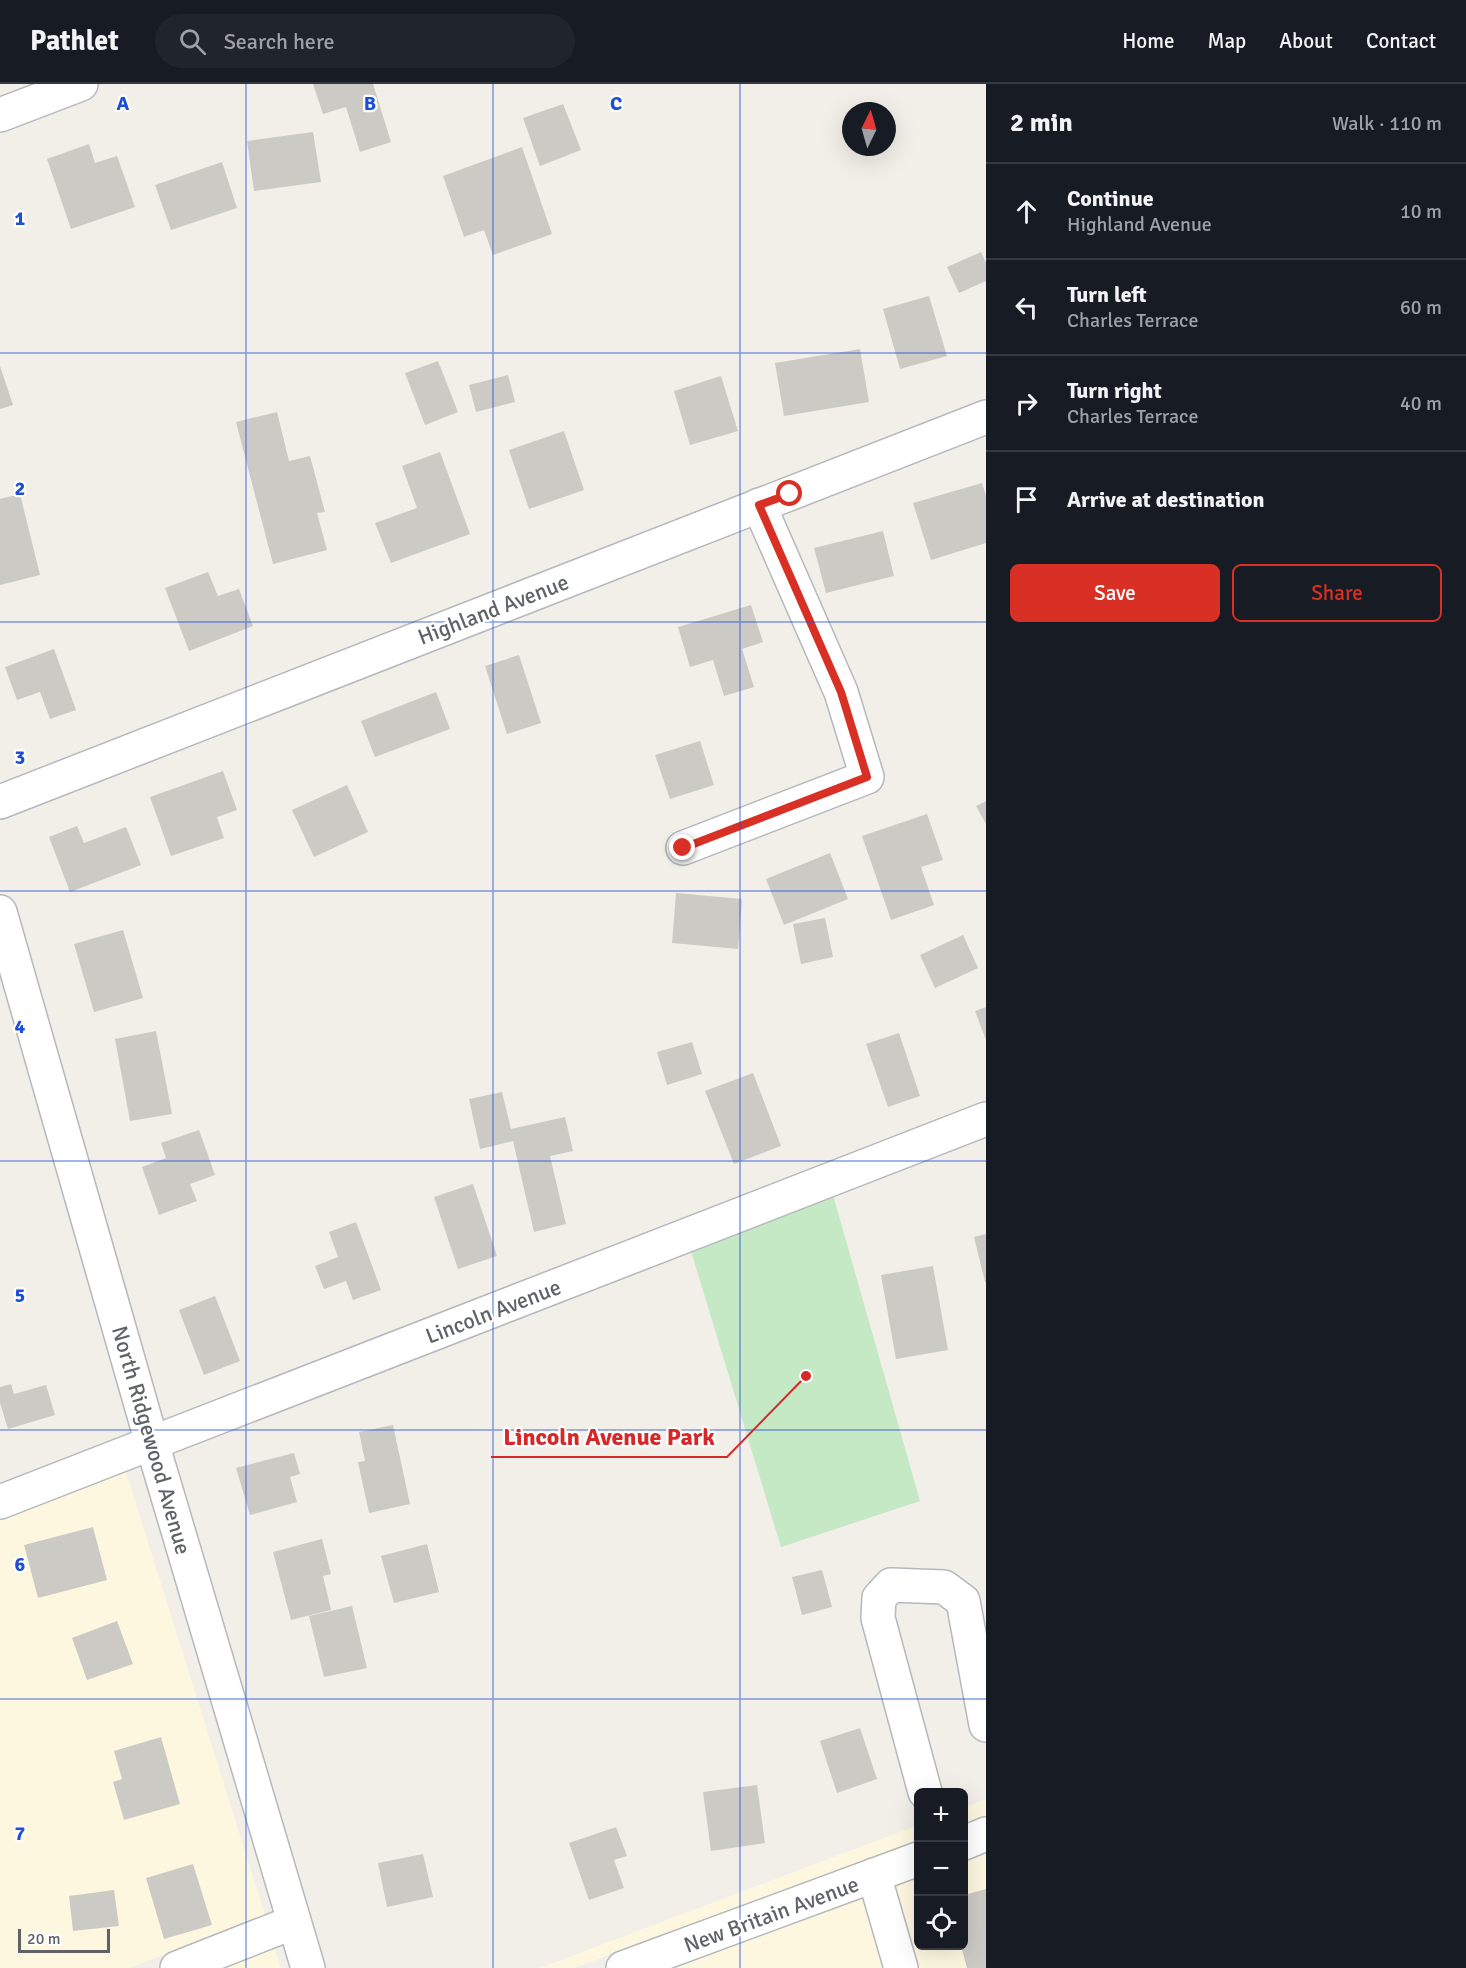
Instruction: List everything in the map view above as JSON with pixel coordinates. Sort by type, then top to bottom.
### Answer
[{"type":"street","points":[[0,115],[81,84]]},
{"type":"street","name":"Highland Avenue","points":[[0,802],[986,417]]},
{"type":"street","points":[[683,848],[867,777],[841,692],[759,505]]},
{"type":"street","name":"North Ridgewood Avenue","points":[[0,912],[152,1443],[308,1968]]},
{"type":"street","name":"Lincoln Avenue","points":[[0,1502],[986,1119]]},
{"type":"street","points":[[924,1788],[878,1618],[879,1598],[891,1585],[944,1587],[963,1601],[986,1725]]},
{"type":"street","points":[[966,1842],[986,1834]]},
{"type":"street","name":"New Britain Avenue","points":[[623,1968],[680,1958],[874,1875],[914,1860]]},
{"type":"street","points":[[874,1875],[901,1968]]},
{"type":"street","points":[[177,1968],[294,1922]]},
{"type":"shaded area","points":[[126,1472],[265,1915],[130,1968],[0,1968],[0,1520]]},
{"type":"shaded area","points":[[986,1799],[986,1816],[968,1823],[968,1806]]},
{"type":"shaded area","points":[[914,1827],[914,1842],[574,1968],[540,1968]]},
{"type":"shaded area","points":[[986,1853],[986,1968],[673,1968],[914,1879],[914,1950],[968,1950],[968,1860]]},
{"type":"shaded area","points":[[275,1948],[281,1968],[224,1968]]},
{"type":"green space","points":[[833,1195],[920,1501],[781,1547],[691,1251]]},
{"type":"building","points":[[313,84],[373,84],[391,142],[360,152],[346,107],[323,114]]},
{"type":"building","points":[[563,104],[581,150],[540,166],[523,118]]},
{"type":"building","points":[[313,132],[321,182],[254,191],[247,141]]},
{"type":"building","points":[[89,144],[95,163],[117,156],[135,207],[71,229],[47,159]]},
{"type":"building","points":[[522,147],[552,234],[493,255],[484,230],[464,237],[443,176]]},
{"type":"building","points":[[222,162],[237,208],[171,230],[155,185]]},
{"type":"building","points":[[981,252],[986,263],[986,281],[959,293],[947,267]]},
{"type":"building","points":[[929,296],[947,356],[900,369],[883,309]]},
{"type":"building","points":[[860,349],[869,402],[784,416],[775,363]]},
{"type":"building","points":[[438,361],[458,412],[425,425],[405,373]]},
{"type":"building","points":[[0,366],[13,405],[0,409]]},
{"type":"building","points":[[508,375],[515,402],[476,412],[469,385]]},
{"type":"building","points":[[721,376],[738,431],[690,445],[674,391]]},
{"type":"building","points":[[277,412],[289,461],[310,456],[325,512],[317,513],[327,550],[273,564],[236,422]]},
{"type":"building","points":[[564,431],[584,490],[529,509],[509,450]]},
{"type":"building","points":[[440,452],[470,534],[391,563],[375,523],[417,508],[402,466]]},
{"type":"building","points":[[982,483],[986,496],[986,543],[931,560],[913,503]]},
{"type":"building","points":[[20,494],[40,575],[0,585],[0,499]]},
{"type":"building","points":[[883,531],[894,576],[826,593],[814,548]]},
{"type":"building","points":[[208,572],[218,596],[239,589],[253,626],[189,651],[165,588]]},
{"type":"building","points":[[751,605],[763,642],[742,649],[754,687],[724,696],[713,660],[690,667],[678,627]]},
{"type":"building","points":[[54,649],[76,710],[50,719],[40,692],[17,700],[5,667]]},
{"type":"building","points":[[519,655],[541,723],[507,734],[485,666]]},
{"type":"building","points":[[436,692],[450,729],[375,757],[361,721]]},
{"type":"building","points":[[700,741],[714,785],[670,799],[655,755]]},
{"type":"building","points":[[223,771],[237,810],[217,817],[224,838],[171,856],[150,797]]},
{"type":"building","points":[[347,785],[368,832],[314,857],[292,810]]},
{"type":"building","points":[[986,801],[986,824],[976,806]]},
{"type":"building","points":[[927,814],[943,860],[921,867],[934,905],[891,920],[862,836]]},
{"type":"building","points":[[77,826],[84,843],[126,827],[141,865],[70,892],[49,837]]},
{"type":"building","points":[[830,853],[848,899],[784,925],[766,879]]},
{"type":"building","points":[[676,893],[742,899],[738,949],[672,943]]},
{"type":"building","points":[[825,918],[833,957],[801,964],[793,924]]},
{"type":"building","points":[[123,930],[143,998],[94,1012],[74,944]]},
{"type":"building","points":[[963,935],[978,968],[935,988],[920,955]]},
{"type":"building","points":[[986,1007],[986,1040],[975,1011]]},
{"type":"building","points":[[156,1031],[172,1114],[130,1121],[115,1039]]},
{"type":"building","points":[[899,1033],[920,1096],[888,1107],[866,1044]]},
{"type":"building","points":[[692,1042],[702,1074],[667,1085],[657,1052]]},
{"type":"building","points":[[753,1073],[781,1146],[734,1164],[705,1091]]},
{"type":"building","points":[[502,1092],[511,1129],[565,1117],[573,1151],[550,1156],[566,1224],[534,1232],[513,1141],[480,1149],[469,1099]]},
{"type":"building","points":[[199,1130],[215,1175],[190,1184],[197,1201],[159,1215],[142,1167],[166,1158],[161,1143]]},
{"type":"building","points":[[473,1184],[497,1256],[458,1269],[434,1197]]},
{"type":"building","points":[[356,1222],[381,1290],[353,1300],[346,1281],[324,1289],[315,1266],[338,1257],[329,1232]]},
{"type":"building","points":[[986,1234],[986,1282],[985,1282],[974,1237]]},
{"type":"building","points":[[933,1266],[948,1350],[896,1359],[881,1275]]},
{"type":"building","points":[[215,1296],[240,1361],[204,1375],[179,1310]]},
{"type":"building","points":[[11,1384],[14,1394],[46,1385],[55,1415],[8,1429],[0,1403],[0,1387]]},
{"type":"building","points":[[393,1425],[410,1504],[369,1513],[358,1462],[365,1461],[359,1432]]},
{"type":"building","points":[[294,1453],[300,1474],[290,1477],[297,1502],[250,1515],[236,1468]]},
{"type":"building","points":[[93,1527],[107,1580],[38,1598],[24,1545]]},
{"type":"building","points":[[322,1539],[331,1574],[323,1576],[331,1610],[291,1620],[273,1552]]},
{"type":"building","points":[[427,1544],[439,1592],[394,1603],[381,1556]]},
{"type":"building","points":[[822,1570],[832,1607],[802,1615],[792,1577]]},
{"type":"building","points":[[352,1606],[367,1668],[324,1677],[309,1616]]},
{"type":"building","points":[[117,1621],[133,1664],[87,1680],[72,1638]]},
{"type":"building","points":[[860,1728],[877,1779],[837,1793],[820,1741]]},
{"type":"building","points":[[161,1737],[180,1804],[124,1820],[113,1782],[122,1779],[114,1751]]},
{"type":"building","points":[[757,1785],[765,1843],[711,1851],[703,1792]]},
{"type":"building","points":[[616,1827],[627,1856],[614,1860],[624,1888],[589,1900],[569,1843]]},
{"type":"building","points":[[423,1854],[433,1897],[387,1907],[378,1863]]},
{"type":"building","points":[[193,1864],[212,1925],[164,1939],[146,1878]]},
{"type":"building","points":[[986,1889],[986,1968],[967,1968],[962,1950],[968,1950],[968,1894]]},
{"type":"building","points":[[114,1890],[119,1926],[73,1931],[69,1896]]},
{"type":"place","name":"Lincoln Avenue Park","points":[[806,1376]]},
{"type":"route","points":[[683,848],[867,777],[841,692],[759,505],[790,494]]}]
